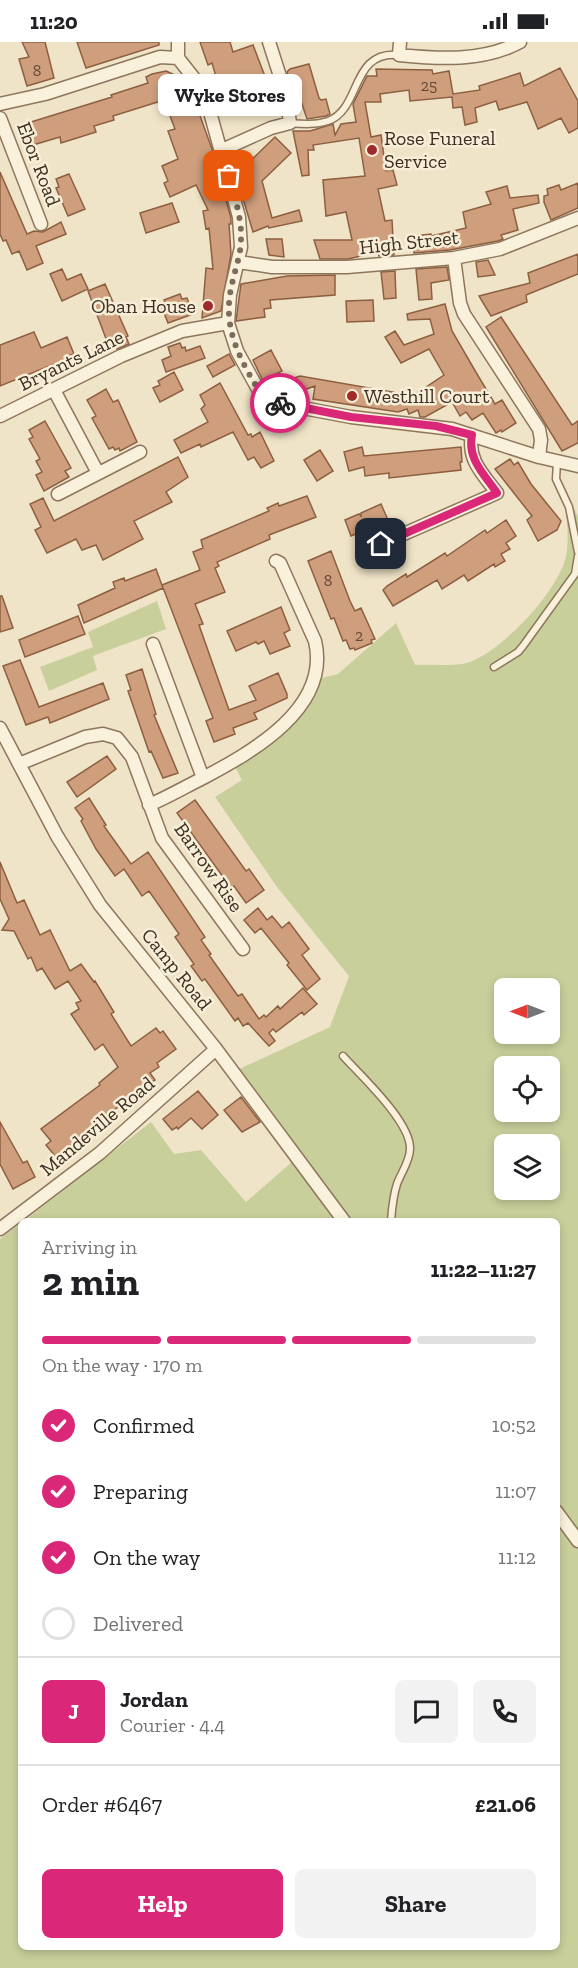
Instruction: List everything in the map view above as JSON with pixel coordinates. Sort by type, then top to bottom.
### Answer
[{"type":"street","points":[[178,42],[178,58]]},
{"type":"street","points":[[222,150],[271,128],[290,123],[286,95],[269,42]]},
{"type":"street","points":[[399,48],[462,58],[500,51],[520,42]]},
{"type":"street","points":[[0,104],[45,94],[160,57],[178,58],[188,68],[202,93],[222,150],[241,227],[228,323],[234,345],[255,385],[263,395],[274,401],[351,417],[436,426],[539,457],[578,466]]},
{"type":"street","name":"Ebor Road","points":[[0,118],[41,224]]},
{"type":"street","name":"High Street","points":[[238,262],[272,267],[347,267],[454,258],[501,249],[578,218]]},
{"type":"street","points":[[454,258],[460,303],[464,314],[539,429],[541,440],[539,457]]},
{"type":"street","name":"Bryants Lane","points":[[0,416],[121,356],[182,331],[228,323]]},
{"type":"street","points":[[54,390],[98,473]]},
{"type":"street","points":[[381,544],[497,493],[472,456],[470,447],[472,435]]},
{"type":"street","points":[[58,494],[140,452]]},
{"type":"street","points":[[149,805],[203,778],[261,744],[297,710],[313,683],[317,661],[315,641],[280,563],[276,561]]},
{"type":"street","points":[[153,644],[203,778]]},
{"type":"street","name":"Camp Road","points":[[0,728],[57,836],[100,904],[216,1049],[342,1218]]},
{"type":"street","name":"Barrow Rise","points":[[18,764],[85,737],[111,735],[123,743],[132,757],[158,830],[167,846],[243,949]]},
{"type":"street","name":"Mandeville Road","points":[[2,1221],[100,1153],[216,1049]]},
{"type":"street","points":[[560,1516],[578,1540]]},
{"type":"lane","points":[[290,123],[322,122],[335,117],[372,60],[399,48]]},
{"type":"lane","points":[[494,667],[518,652],[575,574],[578,554],[569,507],[556,479],[557,462]]},
{"type":"lane","points":[[343,1056],[400,1122],[408,1138],[410,1151],[392,1202],[391,1218]]},
{"type":"green space","points":[[573,506],[578,517],[578,1968],[0,1968],[0,1239],[18,1225],[18,1950],[560,1950],[560,1218],[28,1218],[151,1122],[174,1154],[201,1150],[246,1202],[292,1162],[290,1145],[235,1071],[330,1027],[349,976],[277,887],[215,797],[242,780],[235,767],[248,760],[308,705],[318,679],[338,674],[396,623],[415,665],[451,665],[470,662],[497,646],[538,606],[558,576],[567,550],[566,509]]},
{"type":"green space","points":[[157,601],[166,629],[93,656],[97,670],[49,691],[40,667],[93,647],[88,632]]},
{"type":"building","points":[[22,42],[45,42],[54,78],[27,86],[19,59],[29,57]]},
{"type":"building","points":[[77,42],[159,42],[159,45],[86,68]]},
{"type":"building","points":[[200,42],[230,42],[233,52],[253,45],[266,79],[272,77],[277,95],[226,110],[212,63],[208,65]]},
{"type":"building","points":[[309,64],[319,98],[326,99],[330,114],[307,119],[297,89],[293,90],[287,72]]},
{"type":"building","points":[[560,68],[578,101],[578,128],[569,133],[561,118],[538,129],[527,102],[499,110],[496,101],[475,108],[477,122],[465,125],[462,107],[453,108],[452,97],[410,101],[409,90],[380,94],[381,102],[365,102],[371,137],[381,135],[386,171],[393,170],[397,185],[378,189],[385,221],[392,220],[394,255],[379,256],[378,252],[348,259],[320,259],[314,240],[352,240],[346,212],[326,216],[323,180],[365,176],[359,138],[313,145],[314,150],[308,150],[309,175],[302,176],[293,131],[310,131],[333,124],[335,135],[341,124],[356,122],[353,104],[367,76],[377,76],[376,69],[432,70],[433,74],[449,71],[453,94],[480,90],[479,86],[520,73],[524,86]]},
{"type":"building","points":[[166,71],[177,76],[195,102],[212,149],[231,218],[231,224],[229,224],[231,254],[221,311],[202,318],[206,268],[213,269],[209,228],[206,229],[203,211],[208,210],[196,185],[170,197],[164,183],[168,181],[162,166],[178,159],[168,131],[175,129],[164,100],[113,116],[114,120],[94,126],[96,132],[61,143],[60,137],[26,147],[18,126],[112,97],[111,95],[148,83],[146,77],[152,74]]},
{"type":"building","points":[[275,137],[291,153],[262,181],[272,218],[299,210],[302,221],[269,228],[268,226],[253,232],[236,175]]},
{"type":"building","points":[[0,172],[27,234],[34,231],[43,232],[61,222],[66,234],[36,246],[43,263],[27,270],[19,251],[12,254],[6,240],[3,241],[0,234]]},
{"type":"building","points":[[69,174],[85,209],[68,216],[56,188],[59,187],[56,179]]},
{"type":"building","points":[[578,183],[578,208],[551,220],[544,202],[544,196],[548,195],[547,189],[559,185],[561,190]]},
{"type":"building","points":[[507,186],[510,198],[538,195],[539,203],[513,209],[518,230],[501,235],[503,239],[498,241],[450,250],[414,253],[413,236],[431,234],[431,236],[466,228],[463,212],[491,204],[486,192]]},
{"type":"building","points":[[172,203],[179,222],[146,233],[140,213]]},
{"type":"building","points":[[266,239],[282,239],[284,257],[269,255]]},
{"type":"building","points":[[578,254],[578,274],[526,295],[527,302],[491,316],[479,296],[530,283],[528,273]]},
{"type":"building","points":[[488,260],[495,275],[478,277],[476,262]]},
{"type":"building","points":[[447,267],[449,280],[431,283],[432,299],[419,300],[416,269]]},
{"type":"building","points":[[62,269],[67,280],[81,274],[88,289],[62,301],[50,274]]},
{"type":"building","points":[[395,271],[396,298],[384,299],[381,272]]},
{"type":"building","points":[[335,275],[335,295],[270,300],[271,308],[264,309],[265,317],[236,321],[241,284],[287,276]]},
{"type":"building","points":[[105,284],[128,336],[126,337],[129,344],[117,349],[115,341],[108,344],[88,291]]},
{"type":"building","points":[[180,294],[182,299],[187,298],[193,314],[168,323],[162,308],[166,306],[164,300]]},
{"type":"building","points":[[373,300],[374,321],[347,322],[346,301]]},
{"type":"building","points":[[445,304],[452,331],[477,374],[495,404],[502,400],[516,423],[502,432],[501,430],[496,433],[483,413],[472,420],[466,412],[460,416],[452,402],[425,417],[420,417],[418,410],[409,414],[407,409],[398,412],[313,399],[315,386],[287,396],[282,382],[300,376],[398,393],[408,389],[411,397],[444,375],[429,349],[401,363],[385,337],[395,331],[404,345],[434,334],[430,319],[408,320],[407,314]]},
{"type":"building","points":[[501,317],[572,425],[578,421],[578,443],[562,451],[486,327]]},
{"type":"building","points":[[34,332],[41,348],[67,337],[74,354],[0,386],[0,345]]},
{"type":"building","points":[[180,343],[186,351],[200,346],[205,358],[166,372],[162,360],[171,356],[168,347]]},
{"type":"building","points":[[271,350],[282,371],[263,381],[253,360]]},
{"type":"building","points":[[229,354],[235,365],[213,377],[207,366]]},
{"type":"building","points":[[174,372],[183,390],[160,402],[153,388],[160,385],[158,381]]},
{"type":"building","points":[[220,383],[248,435],[251,434],[252,437],[260,432],[274,461],[261,468],[254,457],[248,460],[233,432],[201,447],[200,444],[181,453],[174,440],[208,422],[201,409],[205,405],[200,395]]},
{"type":"building","points":[[106,389],[113,402],[118,400],[137,442],[120,451],[119,448],[109,449],[92,418],[96,416],[87,400]]},
{"type":"building","points":[[45,421],[71,468],[65,471],[69,477],[44,491],[36,475],[42,472],[36,461],[40,459],[29,439],[33,437],[29,430]]},
{"type":"building","points":[[362,447],[364,456],[461,447],[461,470],[389,478],[389,473],[365,476],[364,467],[349,471],[344,452]]},
{"type":"building","points":[[320,450],[333,471],[317,481],[304,460]]},
{"type":"building","points":[[178,457],[188,477],[166,492],[172,502],[134,521],[143,539],[103,560],[96,545],[82,550],[76,539],[47,553],[35,530],[41,527],[30,504],[43,498],[54,521]]},
{"type":"building","points":[[510,459],[514,465],[518,462],[531,484],[561,521],[557,530],[538,541],[527,520],[532,516],[495,469]]},
{"type":"building","points":[[307,496],[316,517],[269,535],[270,539],[217,562],[219,566],[215,568],[225,592],[195,604],[203,624],[199,625],[229,710],[256,700],[249,686],[278,673],[287,694],[287,698],[254,713],[257,719],[233,728],[235,734],[214,742],[206,721],[213,718],[162,585],[200,570],[193,552],[203,548],[201,540],[269,511],[267,508],[278,503],[279,506]]},
{"type":"building","points":[[381,504],[388,520],[351,536],[345,520],[359,514],[361,516],[361,513]]},
{"type":"building","points":[[506,520],[516,536],[506,543],[510,549],[501,554],[505,561],[495,567],[494,564],[468,581],[464,575],[442,589],[437,580],[393,606],[383,590],[387,586],[406,574],[407,577],[445,553],[447,556],[485,530],[487,533]]},
{"type":"building","points":[[331,551],[355,611],[361,608],[375,639],[371,640],[372,643],[355,650],[350,649],[346,640],[343,641],[334,618],[331,619],[308,561]]},
{"type":"building","points":[[156,569],[163,588],[84,623],[78,605],[115,588],[113,582],[124,578],[125,581]]},
{"type":"building","points":[[0,596],[2,596],[13,628],[0,632]]},
{"type":"building","points":[[281,607],[290,630],[284,633],[290,646],[270,654],[264,641],[236,651],[227,631]]},
{"type":"building","points":[[78,616],[85,634],[25,657],[19,640]]},
{"type":"building","points":[[20,660],[39,707],[103,683],[109,699],[50,723],[48,717],[26,725],[3,666]]},
{"type":"building","points":[[142,669],[156,714],[154,715],[178,773],[163,778],[151,751],[149,752],[128,691],[131,690],[126,675]]},
{"type":"building","points":[[107,756],[116,769],[77,797],[67,782]]},
{"type":"building","points":[[89,798],[106,825],[104,826],[131,864],[148,852],[205,937],[201,940],[211,954],[209,955],[238,996],[242,994],[259,1019],[264,1015],[266,1017],[278,1006],[280,1009],[303,988],[317,1004],[304,1015],[302,1012],[276,1032],[273,1029],[269,1033],[275,1041],[269,1046],[248,1023],[243,1026],[238,1018],[235,1021],[205,979],[202,981],[191,966],[194,964],[175,937],[179,934],[149,891],[142,896],[124,869],[115,876],[96,849],[81,821],[83,819],[75,808]]},
{"type":"building","points":[[195,800],[246,871],[249,869],[264,890],[246,903],[234,886],[231,888],[177,813]]},
{"type":"building","points":[[0,862],[17,903],[24,900],[40,935],[50,930],[70,971],[81,964],[95,981],[114,1012],[111,1014],[131,1046],[156,1028],[160,1033],[163,1031],[176,1049],[157,1063],[159,1067],[150,1073],[155,1080],[139,1090],[56,1157],[46,1145],[51,1141],[41,1129],[100,1085],[99,1083],[118,1067],[103,1044],[95,1050],[71,1014],[79,1009],[76,1003],[81,1001],[68,981],[55,989],[42,968],[37,971],[31,957],[28,959],[14,931],[2,930],[9,919],[0,899]]},
{"type":"building","points":[[258,908],[267,920],[272,916],[282,928],[289,922],[309,949],[302,955],[320,979],[307,990],[261,928],[255,933],[244,920]]},
{"type":"building","points":[[198,1091],[218,1115],[202,1129],[191,1118],[178,1129],[177,1127],[172,1130],[163,1119]]},
{"type":"building","points":[[241,1097],[260,1122],[242,1132],[224,1110]]},
{"type":"building","points":[[0,1122],[23,1163],[27,1161],[35,1177],[13,1189],[0,1164]]},
{"type":"way so far","points":[[229,176],[242,238],[230,295],[228,323],[237,351],[258,391],[280,403]]},
{"type":"place","name":"Rose Funeral Service","points":[[372,150]]},
{"type":"place","name":"Wyke Stores","points":[[229,176]]},
{"type":"place","name":"Oban House","points":[[208,306]]},
{"type":"place","name":"Westhill Court","points":[[352,396]]},
{"type":"route","points":[[280,403],[351,417],[436,426],[472,435],[470,447],[472,456],[497,493],[381,544]]}]
